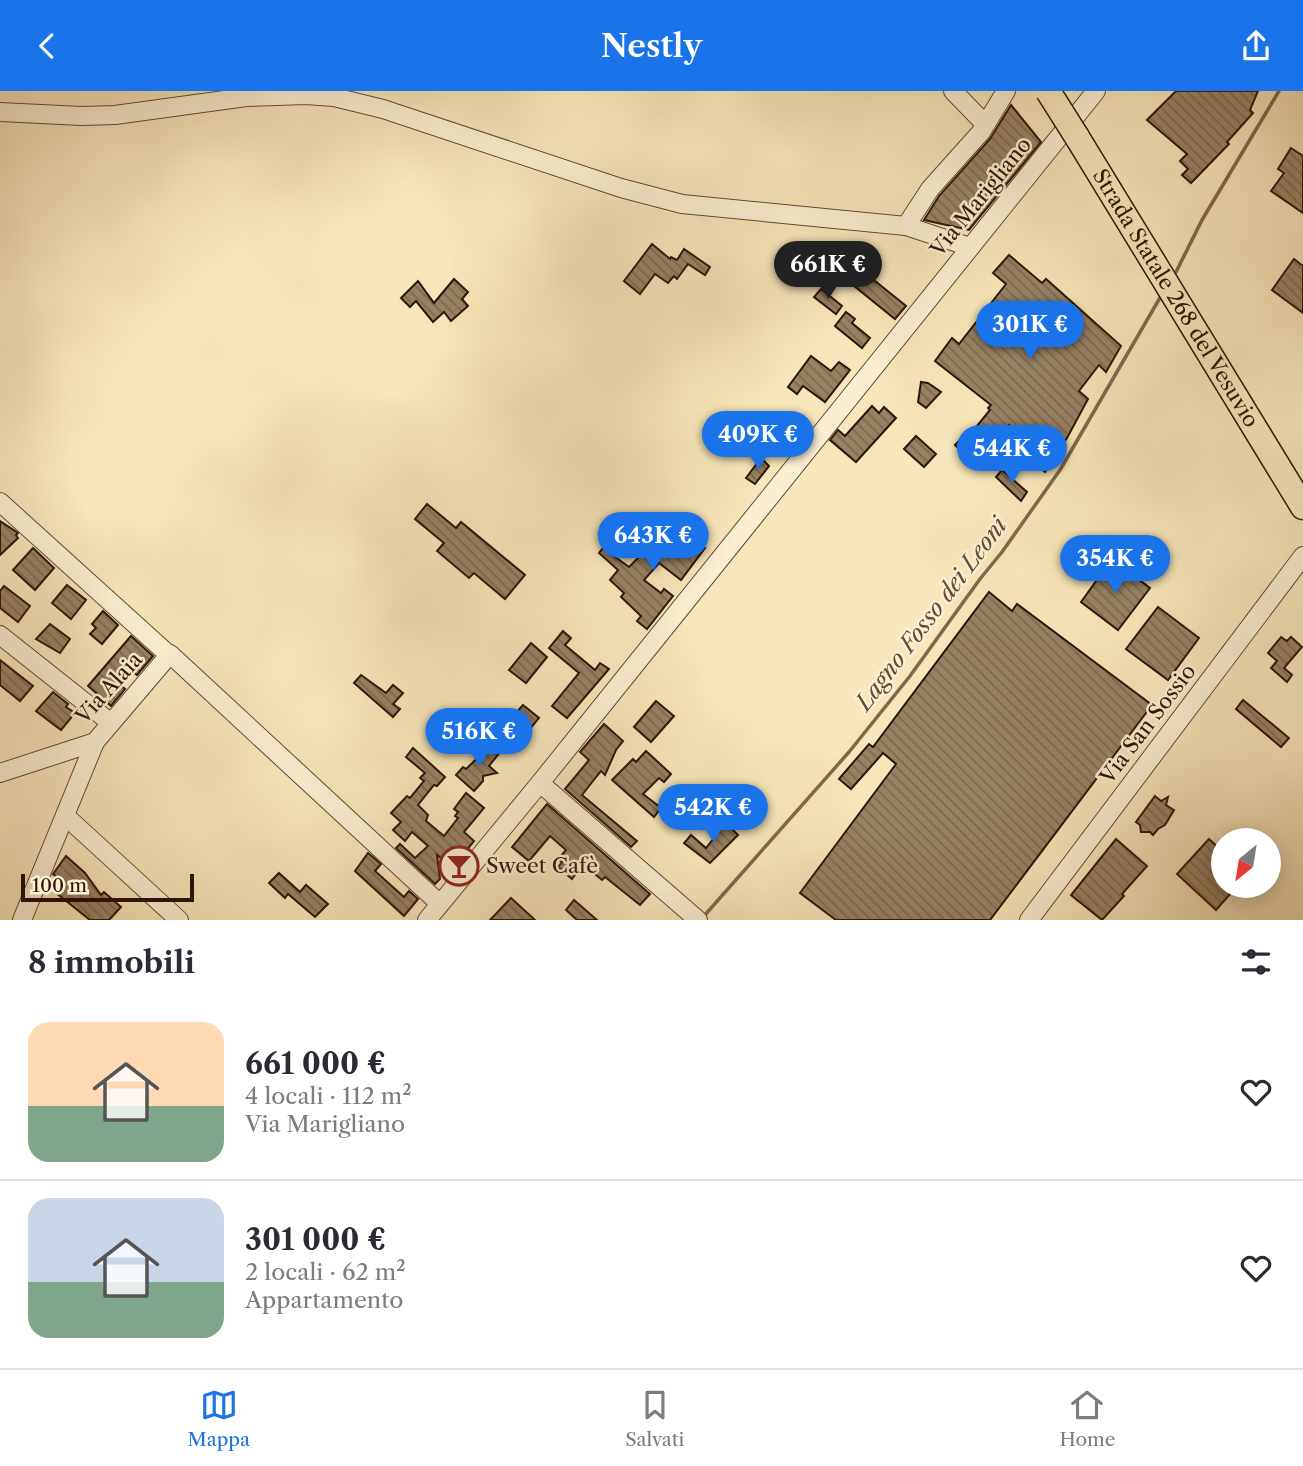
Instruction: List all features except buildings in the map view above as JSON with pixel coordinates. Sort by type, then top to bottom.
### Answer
[{"type":"highway","name":"Strada Statale 268 del Vesuvio","points":[[1048,91],[1303,507]]},
{"type":"street","points":[[953,91],[985,124]]},
{"type":"street","points":[[906,226],[930,189],[985,124],[1006,91]]},
{"type":"street","name":"Via Marigliano","points":[[428,920],[1096,91]]},
{"type":"street","points":[[0,111],[81,116],[115,115],[246,97],[334,97],[383,109],[621,188],[682,204],[906,226],[970,247]]},
{"type":"street","points":[[0,502],[440,904]]},
{"type":"street","name":"Via San Sossio","points":[[1029,920],[1303,556]]},
{"type":"street","points":[[0,635],[111,723]]},
{"type":"street","name":"Via Alaia","points":[[0,773],[94,742],[169,655]]},
{"type":"street","points":[[22,920],[94,742]]},
{"type":"street","points":[[541,783],[698,920]]},
{"type":"street","points":[[71,821],[179,920]]},
{"type":"waterway","name":"Lagno Fosso dei Leoni","points":[[1173,278],[1202,220],[1279,91]]},
{"type":"waterway","name":"Lagno Fosso dei Leoni","points":[[704,916],[849,752],[910,676],[1002,552],[1060,470],[1161,296]]},
{"type":"place","name":"Sweet Cafè","points":[[459,866]]}]
